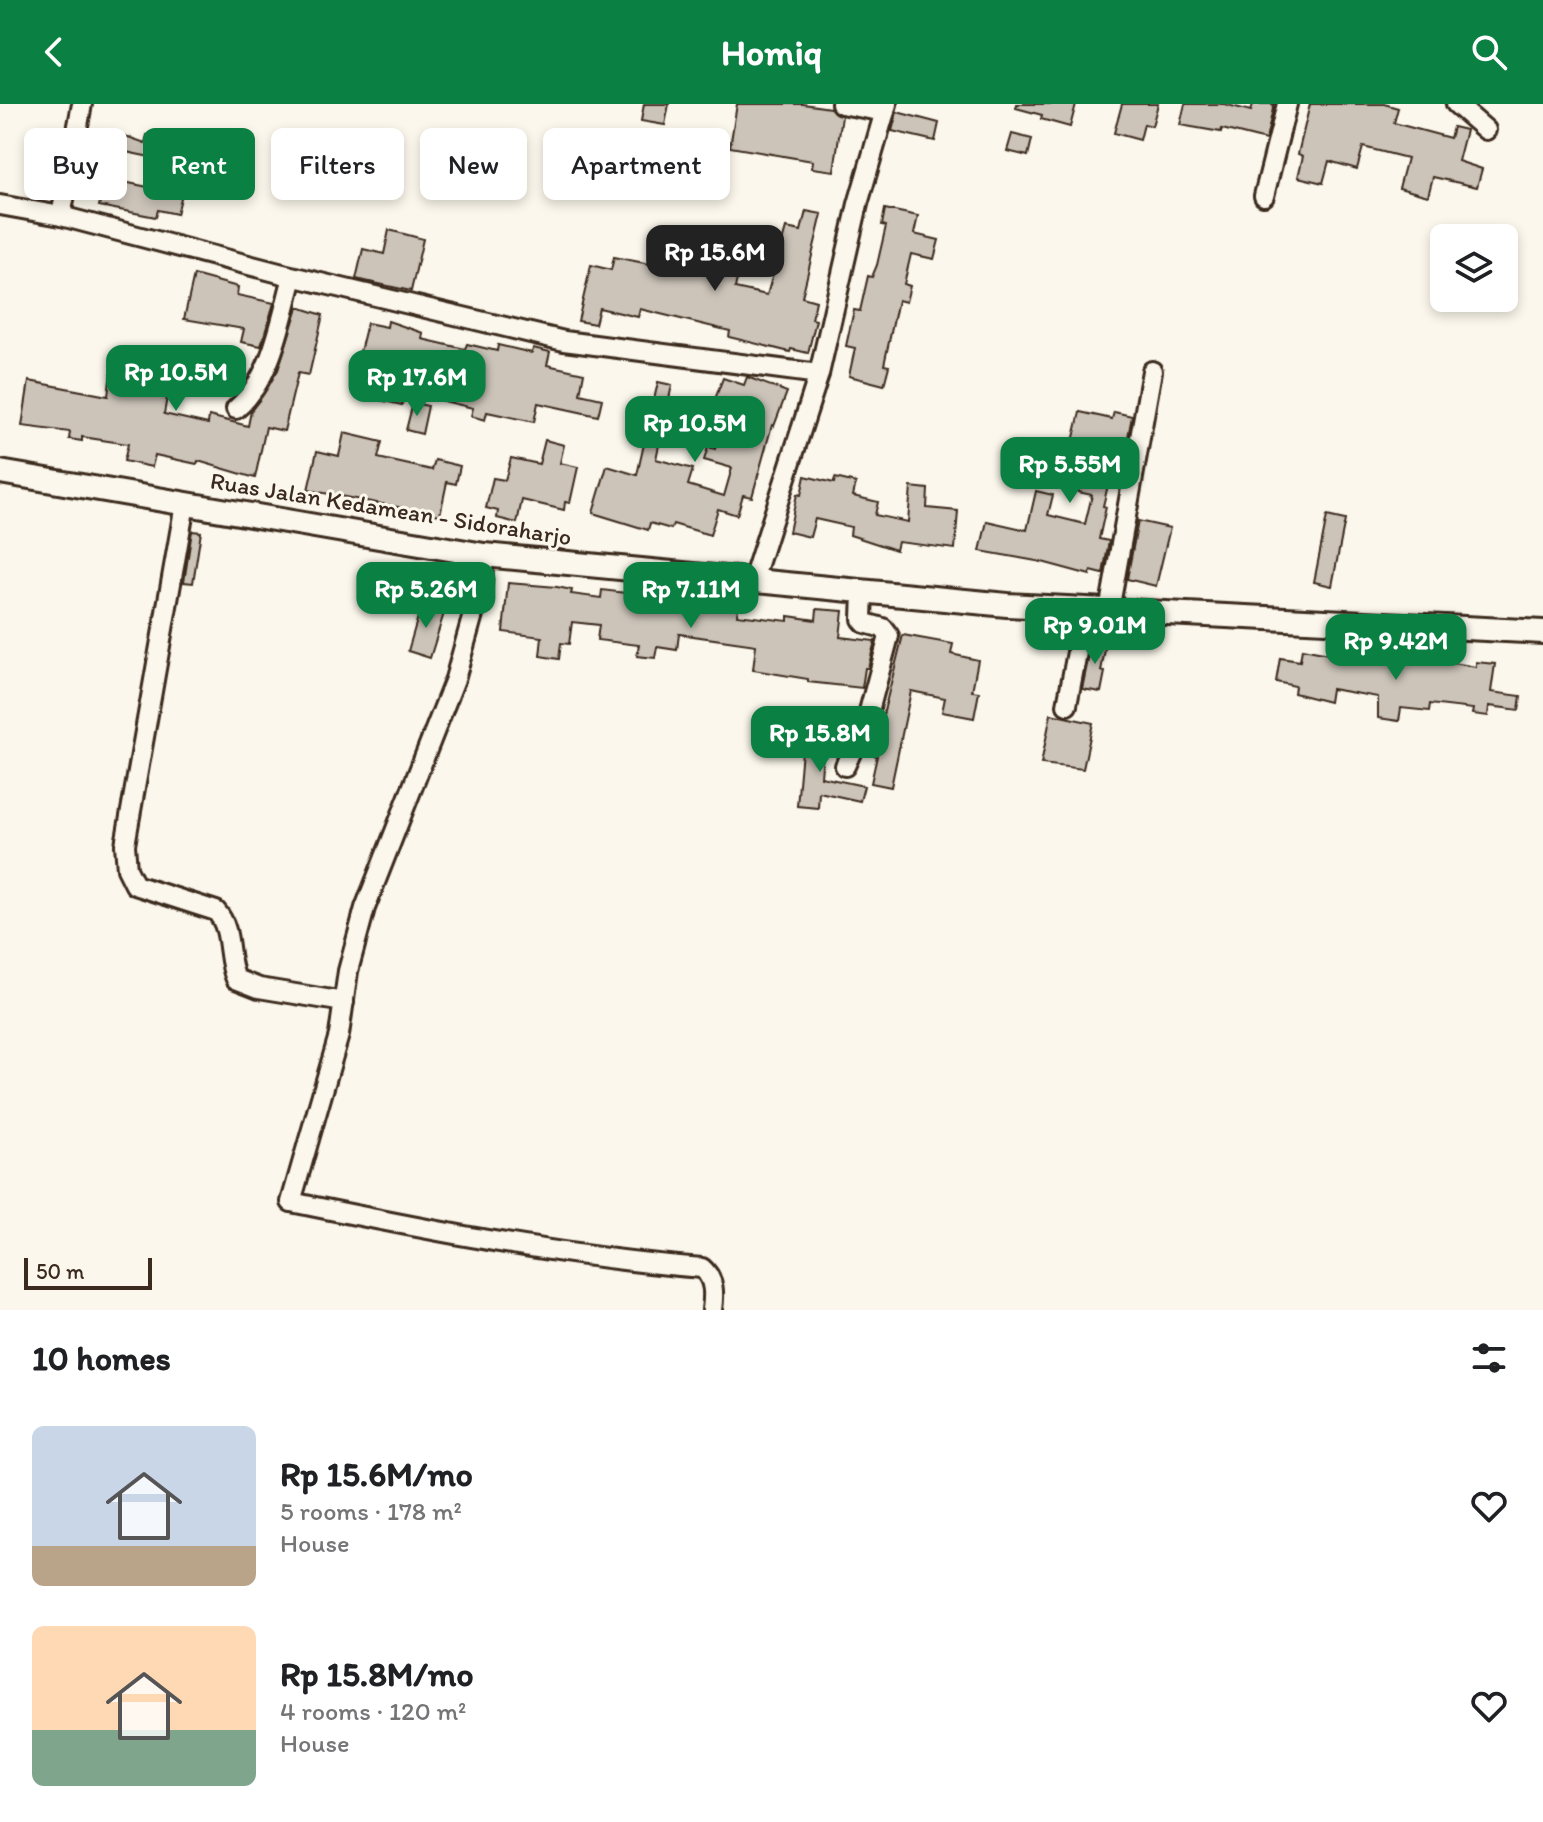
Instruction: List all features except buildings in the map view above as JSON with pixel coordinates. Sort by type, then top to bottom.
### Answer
[{"type":"main road","name":"Ruas Jalan Kedamean - Sidoraharjo","points":[[0,472],[484,555],[1085,610],[1543,632]]},
{"type":"street","points":[[61,216],[82,104]]},
{"type":"street","points":[[753,580],[819,374],[858,204],[886,108],[841,104]]},
{"type":"street","points":[[1264,196],[1287,104]]},
{"type":"street","points":[[1456,104],[1486,130]]},
{"type":"street","points":[[0,205],[61,216],[293,277],[564,341],[819,374]]},
{"type":"street","points":[[236,409],[249,398],[262,378],[293,277]]},
{"type":"street","points":[[1109,611],[1152,371]]},
{"type":"street","points":[[185,504],[125,845],[127,869],[135,885],[216,911],[223,919],[231,969],[236,979],[259,988],[344,1002]]},
{"type":"street","points":[[484,555],[475,609],[455,679],[365,908],[354,945],[339,1035],[291,1202],[451,1235],[614,1261],[702,1268],[709,1274],[713,1286],[712,1310]]},
{"type":"street","points":[[845,766],[868,715],[889,636],[883,628],[865,623],[862,619],[863,591]]},
{"type":"street","points":[[1067,705],[1085,610]]}]
